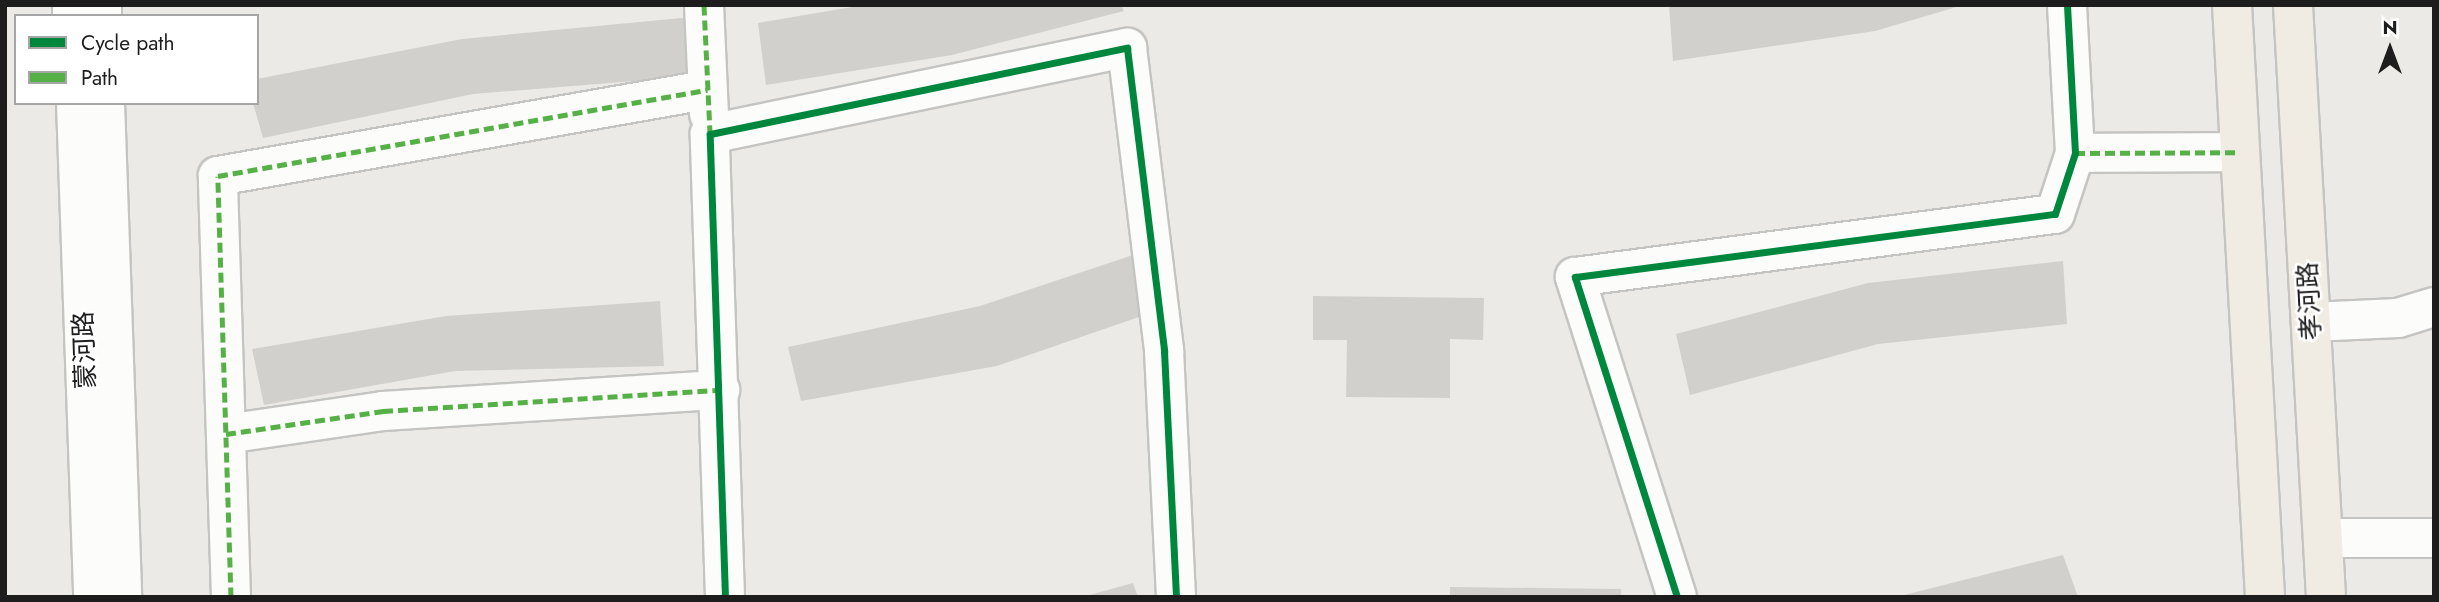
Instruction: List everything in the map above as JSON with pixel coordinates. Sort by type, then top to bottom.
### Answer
[{"type":"main road","points":[[2232,5],[2265,597]]},
{"type":"main road","name":"孝河路","points":[[2293,5],[2326,597]]},
{"type":"street","points":[[704,5],[720,390],[725,597]]},
{"type":"street","points":[[1677,597],[1575,278],[2055,214],[2075,153],[2067,5]]},
{"type":"street","points":[[710,134],[1127,48],[1164,351],[1176,597]]},
{"type":"street","points":[[231,597],[218,176],[707,90]]},
{"type":"street","name":"蒙河路","points":[[76,105],[93,597]]},
{"type":"street","name":"蒙河路","points":[[105,105],[122,597]]},
{"type":"street","points":[[2075,153],[2241,152]]},
{"type":"street","points":[[2311,322],[2398,318],[2434,307]]},
{"type":"street","points":[[226,434],[383,411],[720,390]]},
{"type":"street","points":[[2323,538],[2434,538]]},
{"type":"building","points":[[864,5],[1121,5],[1124,11],[952,55],[766,85],[758,23]]},
{"type":"building","points":[[1669,5],[1960,6],[1875,31],[1673,61]]},
{"type":"building","points":[[692,17],[696,76],[473,94],[263,138],[254,105],[259,105],[259,79],[462,39]]},
{"type":"building","points":[[1142,252],[1162,309],[997,366],[801,401],[788,347],[980,306]]},
{"type":"building","points":[[2063,261],[2067,324],[1878,344],[1690,395],[1676,334],[1868,283]]},
{"type":"building","points":[[1313,296],[1484,298],[1483,340],[1450,339],[1450,398],[1346,397],[1347,340],[1313,340]]},
{"type":"building","points":[[660,301],[664,366],[455,371],[264,405],[252,349],[446,316]]},
{"type":"building","points":[[2063,555],[2078,597],[1904,597],[1904,595]]},
{"type":"building","points":[[1133,583],[1138,597],[1086,597],[1086,596]]},
{"type":"building","points":[[1450,587],[1621,589],[1621,597],[1450,597]]},
{"type":"marked path","points":[[704,5],[710,134]]},
{"type":"marked path","points":[[231,597],[218,176],[707,90]]},
{"type":"marked path","points":[[2075,153],[2240,152]]},
{"type":"marked path","points":[[226,434],[383,411],[720,390]]},
{"type":"cycle path","points":[[1677,597],[1575,277],[2055,214],[2075,153],[2067,5]]},
{"type":"cycle path","points":[[725,597],[710,134],[1127,48],[1164,351],[1176,597]]}]
